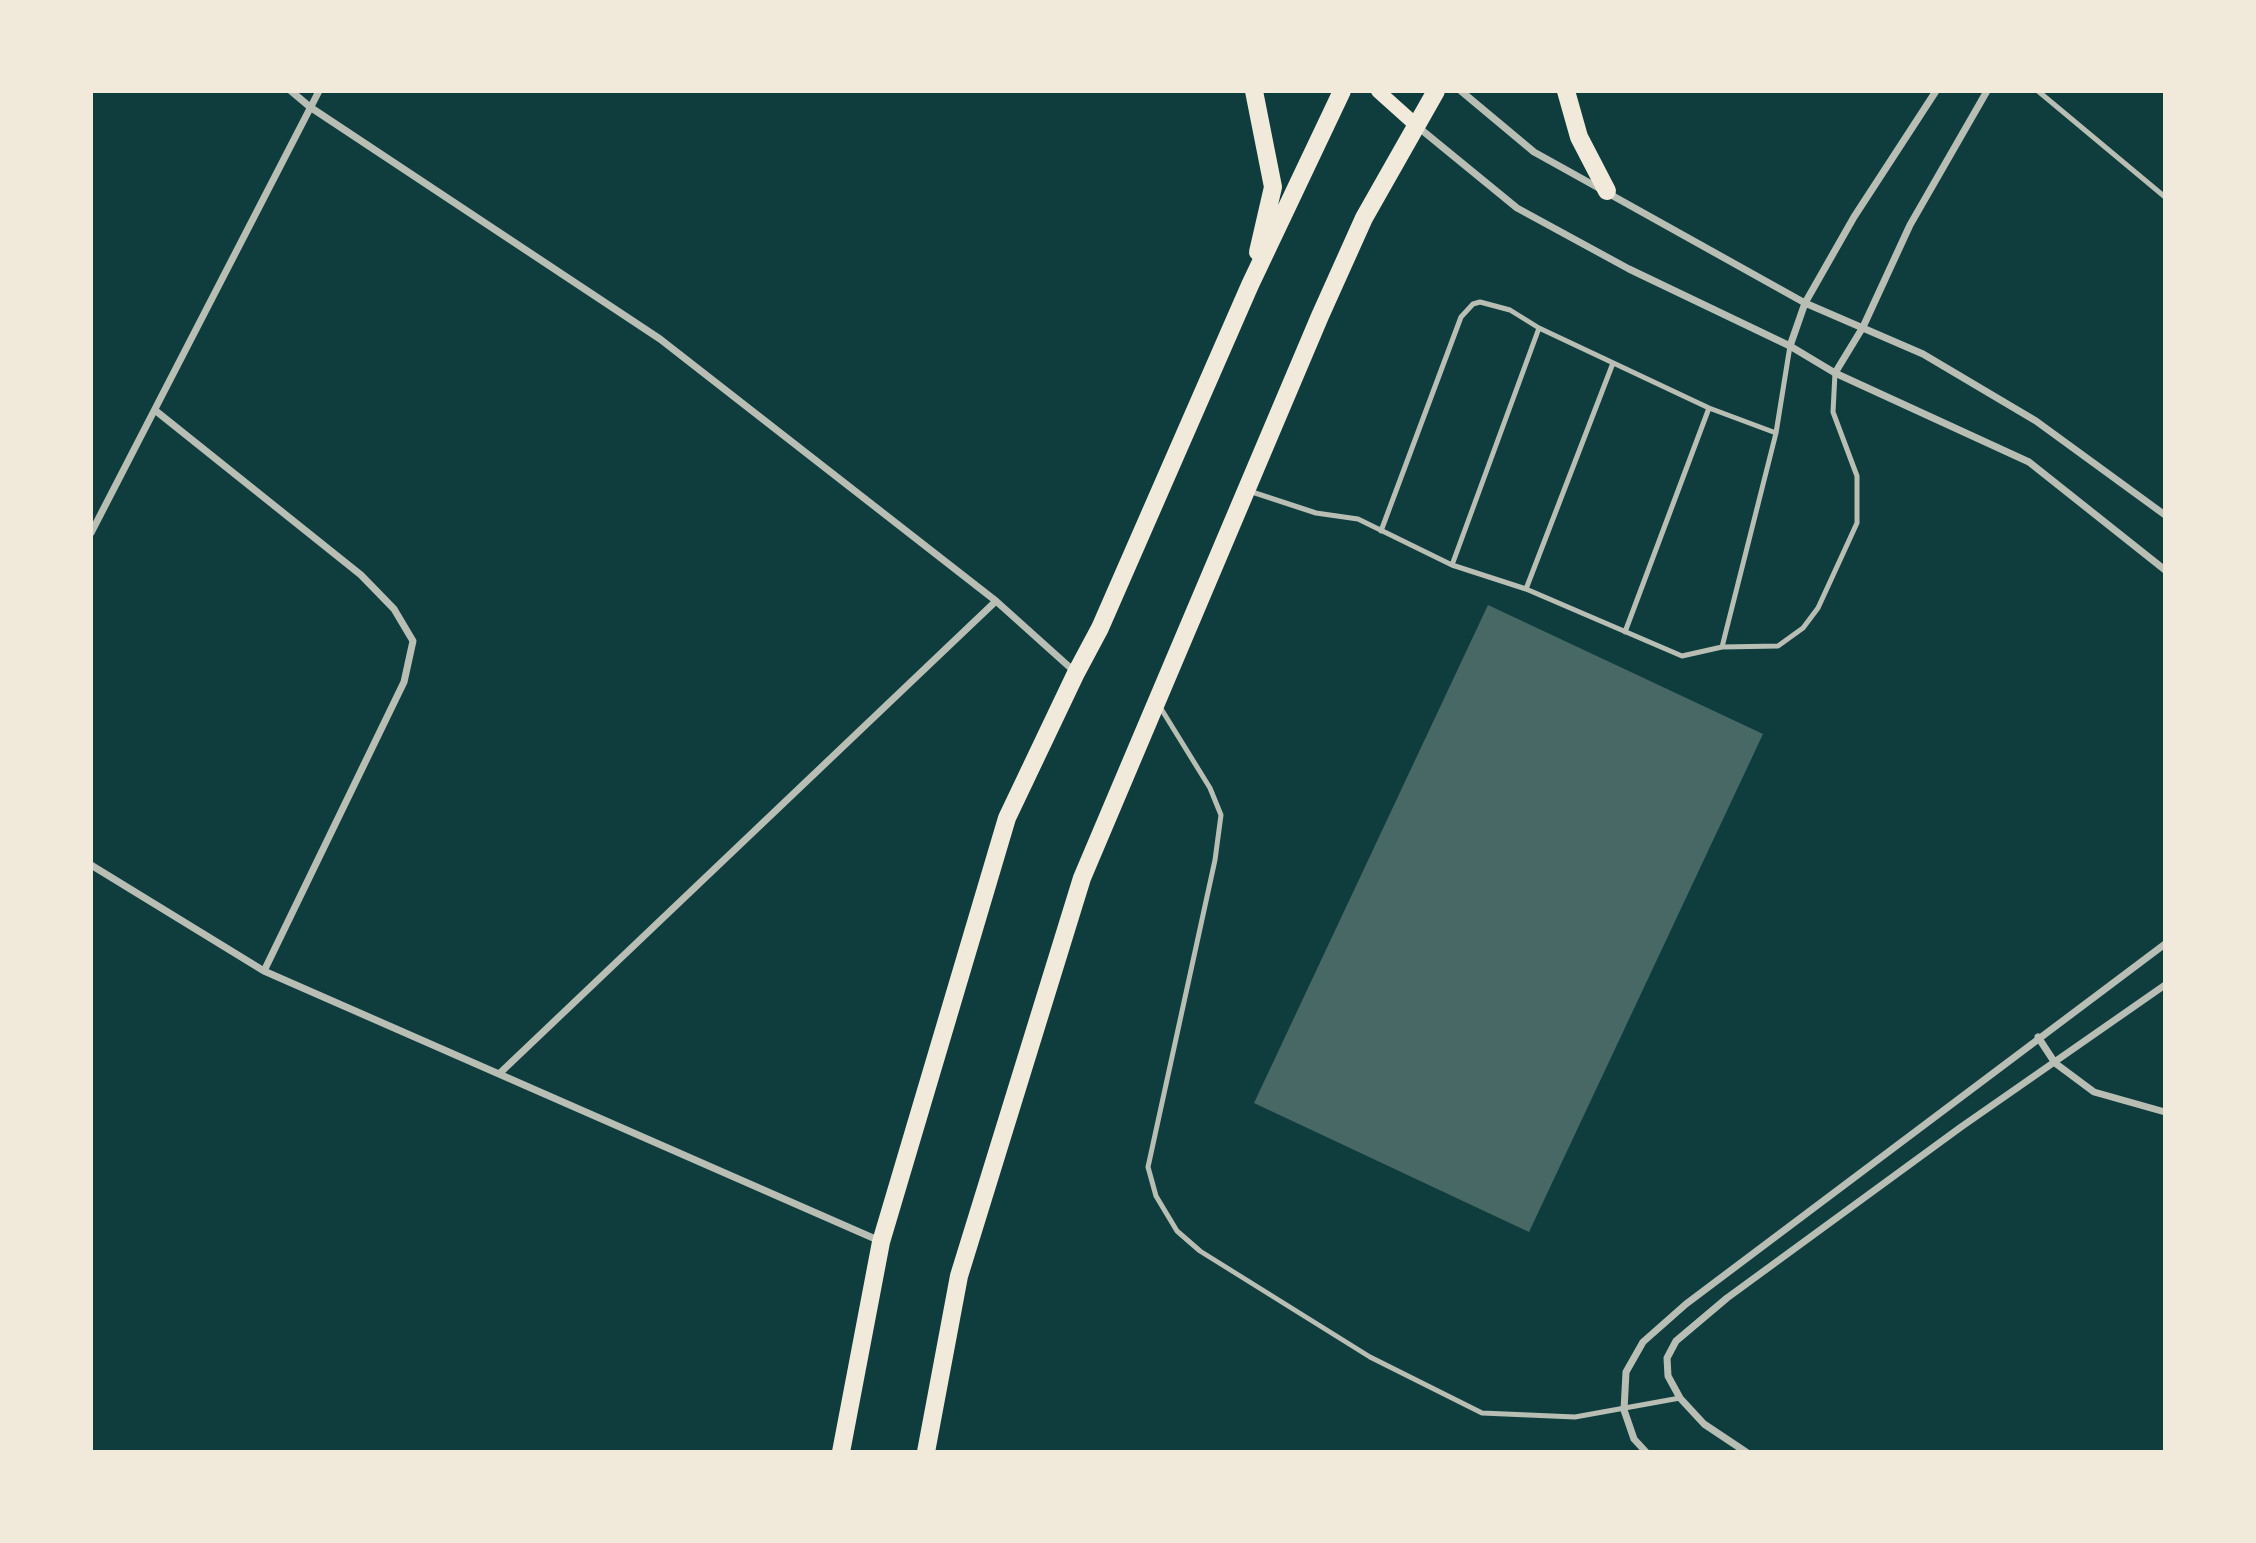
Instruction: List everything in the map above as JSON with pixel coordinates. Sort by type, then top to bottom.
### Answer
[{"type":"main road","points":[[1250,285],[1273,187],[1254,91]]},
{"type":"main road","points":[[841,1452],[881,1242],[1007,818],[1100,628],[1250,285],[1342,91]]},
{"type":"main road","points":[[1378,91],[1417,126]]},
{"type":"main road","points":[[926,1452],[959,1276],[1078,891],[1364,218],[1436,91]]},
{"type":"main road","points":[[1566,91],[1579,137],[1607,191]]},
{"type":"street","points":[[291,91],[310,107],[660,339],[996,601],[1076,673]]},
{"type":"street","points":[[91,533],[319,91]]},
{"type":"street","points":[[1461,91],[1534,152],[1805,303],[1923,354],[2036,421],[2165,515]]},
{"type":"street","points":[[1790,346],[1805,303],[1854,217],[1936,91]]},
{"type":"street","points":[[1835,373],[1863,327],[1910,225],[1987,91]]},
{"type":"street","points":[[1417,126],[1517,208],[1629,268],[1790,346],[1835,373],[2029,462],[2165,570]]},
{"type":"street","points":[[156,411],[361,575],[394,610],[413,640],[404,682],[264,971]]},
{"type":"street","points":[[500,1073],[996,601]]},
{"type":"street","points":[[91,865],[264,971],[881,1242]]},
{"type":"street","points":[[1646,1452],[1634,1439],[1624,1410],[1626,1372],[1643,1342],[1686,1304],[2165,944]]},
{"type":"street","points":[[1746,1452],[1704,1424],[1680,1398],[1668,1376],[1667,1358],[1676,1341],[1749,1282],[1961,1127],[2165,985]]},
{"type":"street","points":[[2038,1037],[2055,1063],[2094,1092],[2165,1112]]},
{"type":"lane","points":[[2038,91],[2165,197]]},
{"type":"lane","points":[[1381,531],[1461,317],[1468,308],[1480,302],[1510,310],[1539,328],[1709,408],[1776,433]]},
{"type":"lane","points":[[1452,565],[1539,328]]},
{"type":"lane","points":[[1722,647],[1776,433],[1790,346]]},
{"type":"lane","points":[[1526,589],[1613,363]]},
{"type":"lane","points":[[1249,491],[1316,513],[1357,519],[1452,565],[1526,589],[1682,656],[1722,647],[1778,646],[1803,628],[1818,608],[1857,523],[1857,476],[1833,412],[1835,373]]},
{"type":"lane","points":[[1625,632],[1709,408]]},
{"type":"lane","points":[[1157,703],[1210,788],[1221,815],[1215,860],[1148,1167],[1156,1196],[1177,1231],[1200,1251],[1370,1356],[1482,1413],[1576,1417],[1680,1398]]},
{"type":"building","points":[[1488,605],[1763,734],[1529,1232],[1254,1103]]}]
